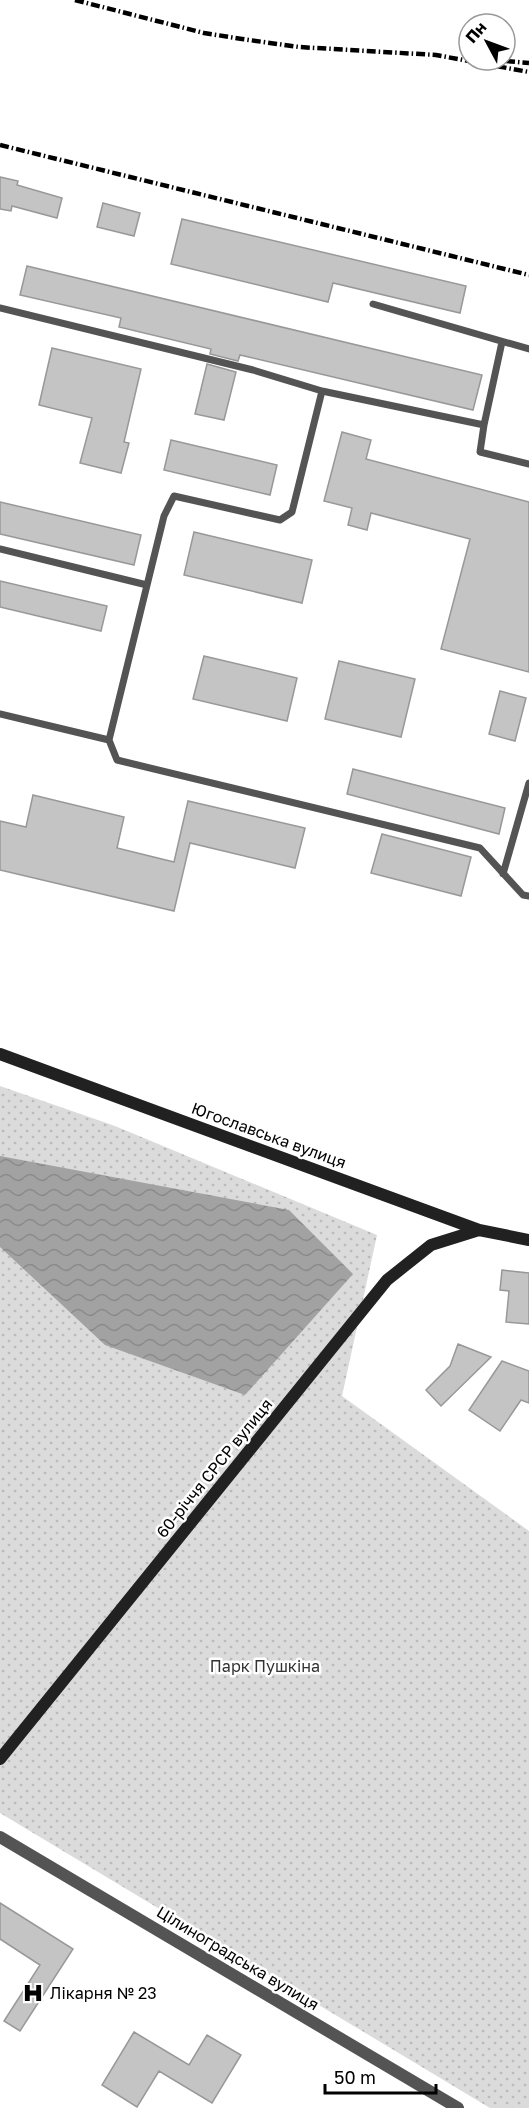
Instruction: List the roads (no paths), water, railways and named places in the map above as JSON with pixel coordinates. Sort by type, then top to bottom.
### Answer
[{"type":"main road","name":"Югославська вулиця","points":[[0,1054],[479,1230],[529,1239]]},
{"type":"main road","name":"60-річчя СРСР вулиця","points":[[0,1759],[387,1280],[431,1245],[479,1230]]},
{"type":"street","name":"Цілиноградська вулиця","points":[[0,1837],[458,2108]]},
{"type":"lane","points":[[374,304],[529,349]]},
{"type":"lane","points":[[0,308],[253,370],[322,391],[484,424]]},
{"type":"lane","points":[[502,342],[480,452],[529,464]]},
{"type":"lane","points":[[322,391],[292,512],[280,520],[174,496],[164,516],[109,740],[117,760],[480,848],[523,895],[529,896]]},
{"type":"lane","points":[[0,549],[147,585]]},
{"type":"lane","points":[[0,714],[109,740]]},
{"type":"lane","points":[[503,874],[529,783]]},
{"type":"water","points":[[0,1156],[289,1210],[353,1274],[245,1395],[105,1345],[0,1247]]},
{"type":"railway","points":[[75,0],[204,33],[299,47],[436,55],[529,72]]},
{"type":"railway","points":[[517,62],[529,63]]},
{"type":"railway","points":[[0,145],[529,275]]},
{"type":"place","name":"Лікарня № 23","points":[[33,1993]]},
{"type":"park label","name":"Парк Пушкіна","points":[[265,1666]]}]
